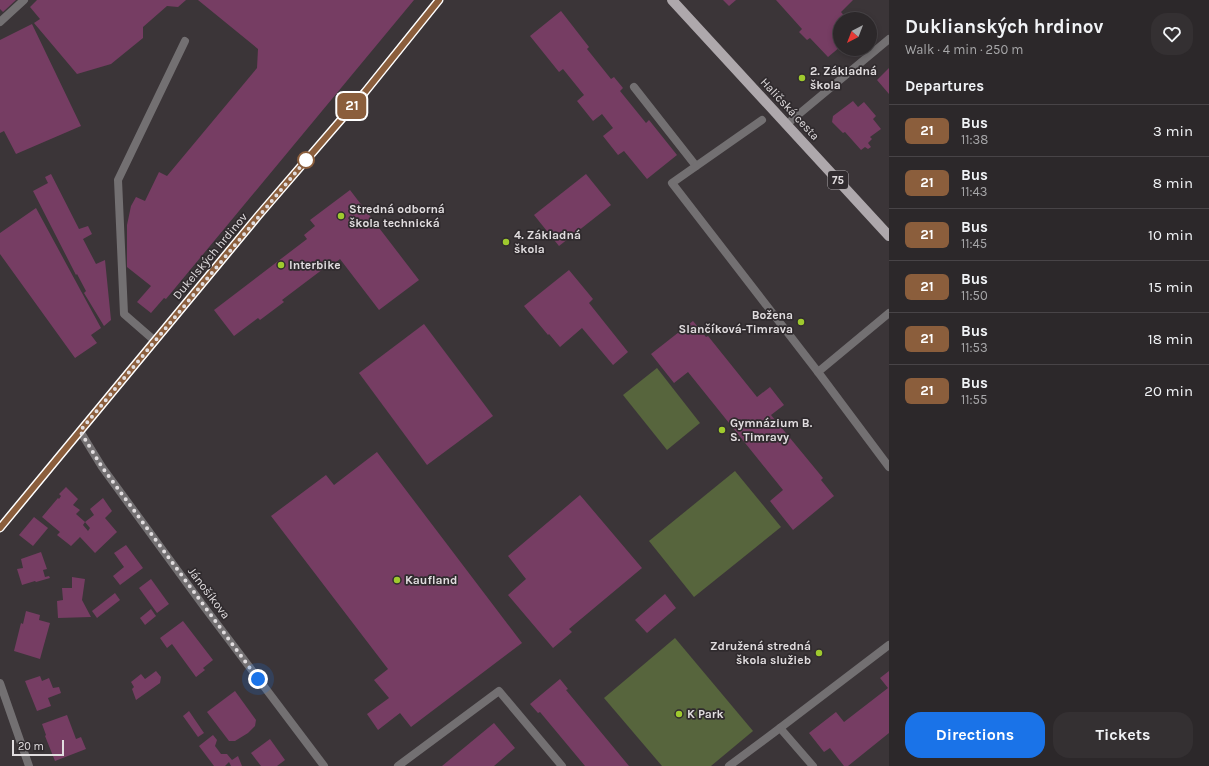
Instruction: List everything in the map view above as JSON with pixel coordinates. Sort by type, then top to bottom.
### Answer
[{"type":"main road","name":"Haličská cesta","points":[[672,0],[889,236]]},
{"type":"street","points":[[0,22],[24,0]]},
{"type":"street","name":"Dukelských hrdinov","points":[[0,528],[365,92],[439,0]]},
{"type":"street","points":[[787,124],[889,39]]},
{"type":"street","points":[[155,341],[124,314],[118,180],[185,41]]},
{"type":"street","points":[[634,87],[696,166]]},
{"type":"street","points":[[762,120],[672,183],[818,372],[889,467]]},
{"type":"street","points":[[818,372],[889,313]]},
{"type":"street","name":"Jánošíkova","points":[[80,431],[106,473],[324,766]]},
{"type":"street","points":[[729,766],[889,645]]},
{"type":"street","points":[[0,683],[29,766]]},
{"type":"street","points":[[398,766],[499,691],[562,766]]},
{"type":"street","points":[[780,728],[813,766]]},
{"type":"green space","points":[[657,368],[700,423],[667,450],[623,395]]},
{"type":"green space","points":[[735,471],[781,527],[694,597],[649,541]]},
{"type":"green space","name":"K Park","points":[[675,638],[753,731],[711,766],[662,766],[604,698]]},
{"type":"building","points":[[0,0],[16,0],[3,12],[0,9]]},
{"type":"building","points":[[37,0],[186,0],[178,7],[167,6],[143,27],[143,38],[111,64],[77,74],[34,23],[40,19],[30,7]]},
{"type":"building","points":[[198,0],[414,0],[166,299],[164,298],[151,313],[137,302],[151,286],[127,267],[127,225],[131,206],[136,197],[145,201],[159,172],[167,176],[257,68],[258,49]]},
{"type":"building","points":[[723,0],[736,0],[729,6]]},
{"type":"building","points":[[776,0],[853,0],[841,12],[833,12],[833,53],[828,57],[810,38],[807,40],[799,32],[802,29]]},
{"type":"building","points":[[561,11],[589,47],[587,49],[611,79],[614,77],[623,88],[620,91],[646,123],[649,120],[677,155],[647,179],[624,151],[618,155],[603,136],[613,128],[602,114],[593,121],[577,101],[584,95],[563,69],[559,72],[530,36]]},
{"type":"building","points":[[32,24],[81,126],[16,154],[4,131],[0,133],[0,40]]},
{"type":"building","points":[[889,68],[889,94],[877,80]]},
{"type":"building","points":[[853,101],[858,107],[864,102],[876,116],[873,119],[881,129],[870,137],[872,139],[868,143],[871,147],[868,149],[865,147],[861,150],[845,132],[843,133],[832,122],[833,116]]},
{"type":"building","points":[[51,174],[79,229],[88,226],[92,234],[83,239],[96,264],[105,260],[111,320],[104,326],[84,293],[86,291],[77,274],[76,275],[33,191],[48,183],[45,177]]},
{"type":"building","points":[[586,174],[611,205],[559,246],[534,215]]},
{"type":"building","points":[[350,190],[419,280],[379,310],[340,259],[329,268],[327,266],[282,300],[284,302],[260,320],[258,318],[234,336],[214,310],[307,239],[304,235],[315,226],[310,220]]},
{"type":"building","points":[[36,208],[101,328],[91,335],[97,343],[75,358],[0,254],[0,233]]},
{"type":"building","points":[[569,270],[593,299],[589,303],[628,352],[613,365],[582,328],[560,347],[524,306]]},
{"type":"building","points":[[693,321],[706,337],[708,336],[757,397],[770,387],[784,405],[771,415],[823,478],[821,480],[834,496],[793,530],[770,501],[783,490],[688,372],[674,383],[651,354]]},
{"type":"building","points":[[424,324],[493,416],[427,465],[359,373]]},
{"type":"building","name":"Kaufland","points":[[377,452],[522,643],[411,727],[400,713],[378,730],[367,714],[389,698],[374,680],[388,669],[271,516],[326,475],[334,485]]},
{"type":"building","points":[[66,487],[78,499],[73,505],[80,510],[76,514],[85,522],[94,515],[90,509],[103,498],[112,511],[105,518],[117,532],[95,553],[80,537],[71,546],[57,535],[60,532],[42,517],[58,498],[59,499],[61,496],[59,494]],"holes":[[[85,522],[90,528],[88,531],[83,525]]]},
{"type":"building","points":[[580,495],[642,568],[569,629],[572,632],[553,648],[508,595],[526,579],[508,556]]},
{"type":"building","points":[[34,517],[48,528],[33,546],[19,535]]},
{"type":"building","points":[[126,545],[143,568],[120,585],[113,576],[124,567],[114,553]]},
{"type":"building","points":[[41,552],[47,569],[43,570],[45,577],[49,576],[50,578],[22,585],[17,569],[23,568],[21,559]]},
{"type":"building","points":[[72,577],[85,579],[82,600],[91,617],[58,618],[57,601],[63,600],[62,588],[72,588]]},
{"type":"building","points":[[151,579],[169,604],[157,613],[139,588]]},
{"type":"building","points":[[115,593],[120,600],[97,618],[92,611]]},
{"type":"building","points":[[665,594],[676,608],[647,633],[635,620]]},
{"type":"building","points":[[151,609],[156,616],[145,625],[140,618]]},
{"type":"building","points":[[26,611],[40,615],[39,620],[50,623],[40,659],[14,651],[21,623],[23,624]]},
{"type":"building","points":[[183,621],[213,660],[203,668],[205,670],[196,677],[172,644],[167,648],[160,638]]},
{"type":"building","points":[[156,671],[161,677],[160,683],[136,700],[132,689],[134,687],[131,682],[141,674],[145,679]]},
{"type":"building","points":[[889,671],[889,733],[848,766],[844,766],[830,748],[824,752],[809,733],[836,712],[844,722],[888,688],[880,678]]},
{"type":"building","points":[[40,676],[42,681],[49,678],[53,688],[59,687],[61,693],[48,698],[51,706],[37,711],[25,681]]},
{"type":"building","points":[[560,679],[568,689],[566,690],[629,766],[585,766],[540,712],[538,713],[530,704]]},
{"type":"building","points":[[235,691],[256,720],[255,726],[248,733],[235,741],[229,741],[207,712]]},
{"type":"building","points":[[189,711],[204,733],[198,737],[183,716]]},
{"type":"building","points":[[67,715],[76,739],[81,737],[86,749],[55,761],[42,724]]},
{"type":"building","points":[[494,723],[515,748],[494,766],[442,766]]},
{"type":"building","points":[[213,735],[217,740],[215,746],[221,754],[227,754],[232,760],[238,756],[242,766],[231,766],[229,762],[225,766],[214,766],[199,746]]},
{"type":"building","points":[[270,739],[285,760],[277,766],[261,766],[251,753]]},
{"type":"bus line","name":"21","points":[[0,528],[258,216],[365,92],[439,0]]},
{"type":"place","name":"2. Základná škola","points":[[802,78]]},
{"type":"place","name":"Stredná odborná škola technická","points":[[341,216]]},
{"type":"place","name":"4. Základná škola","points":[[506,242]]},
{"type":"place","name":"Interbike","points":[[281,265]]},
{"type":"place","name":"Božena Slančíková-Timrava","points":[[801,322]]},
{"type":"place","name":"Gymnázium B. S. Timravy","points":[[722,430]]},
{"type":"place","name":"Kaufland","points":[[397,580]]},
{"type":"place","name":"Združená stredná škola služieb","points":[[819,653]]},
{"type":"place","name":"K Park","points":[[679,714]]},
{"type":"route","points":[[258,679],[102,467],[80,431],[306,160]]}]
